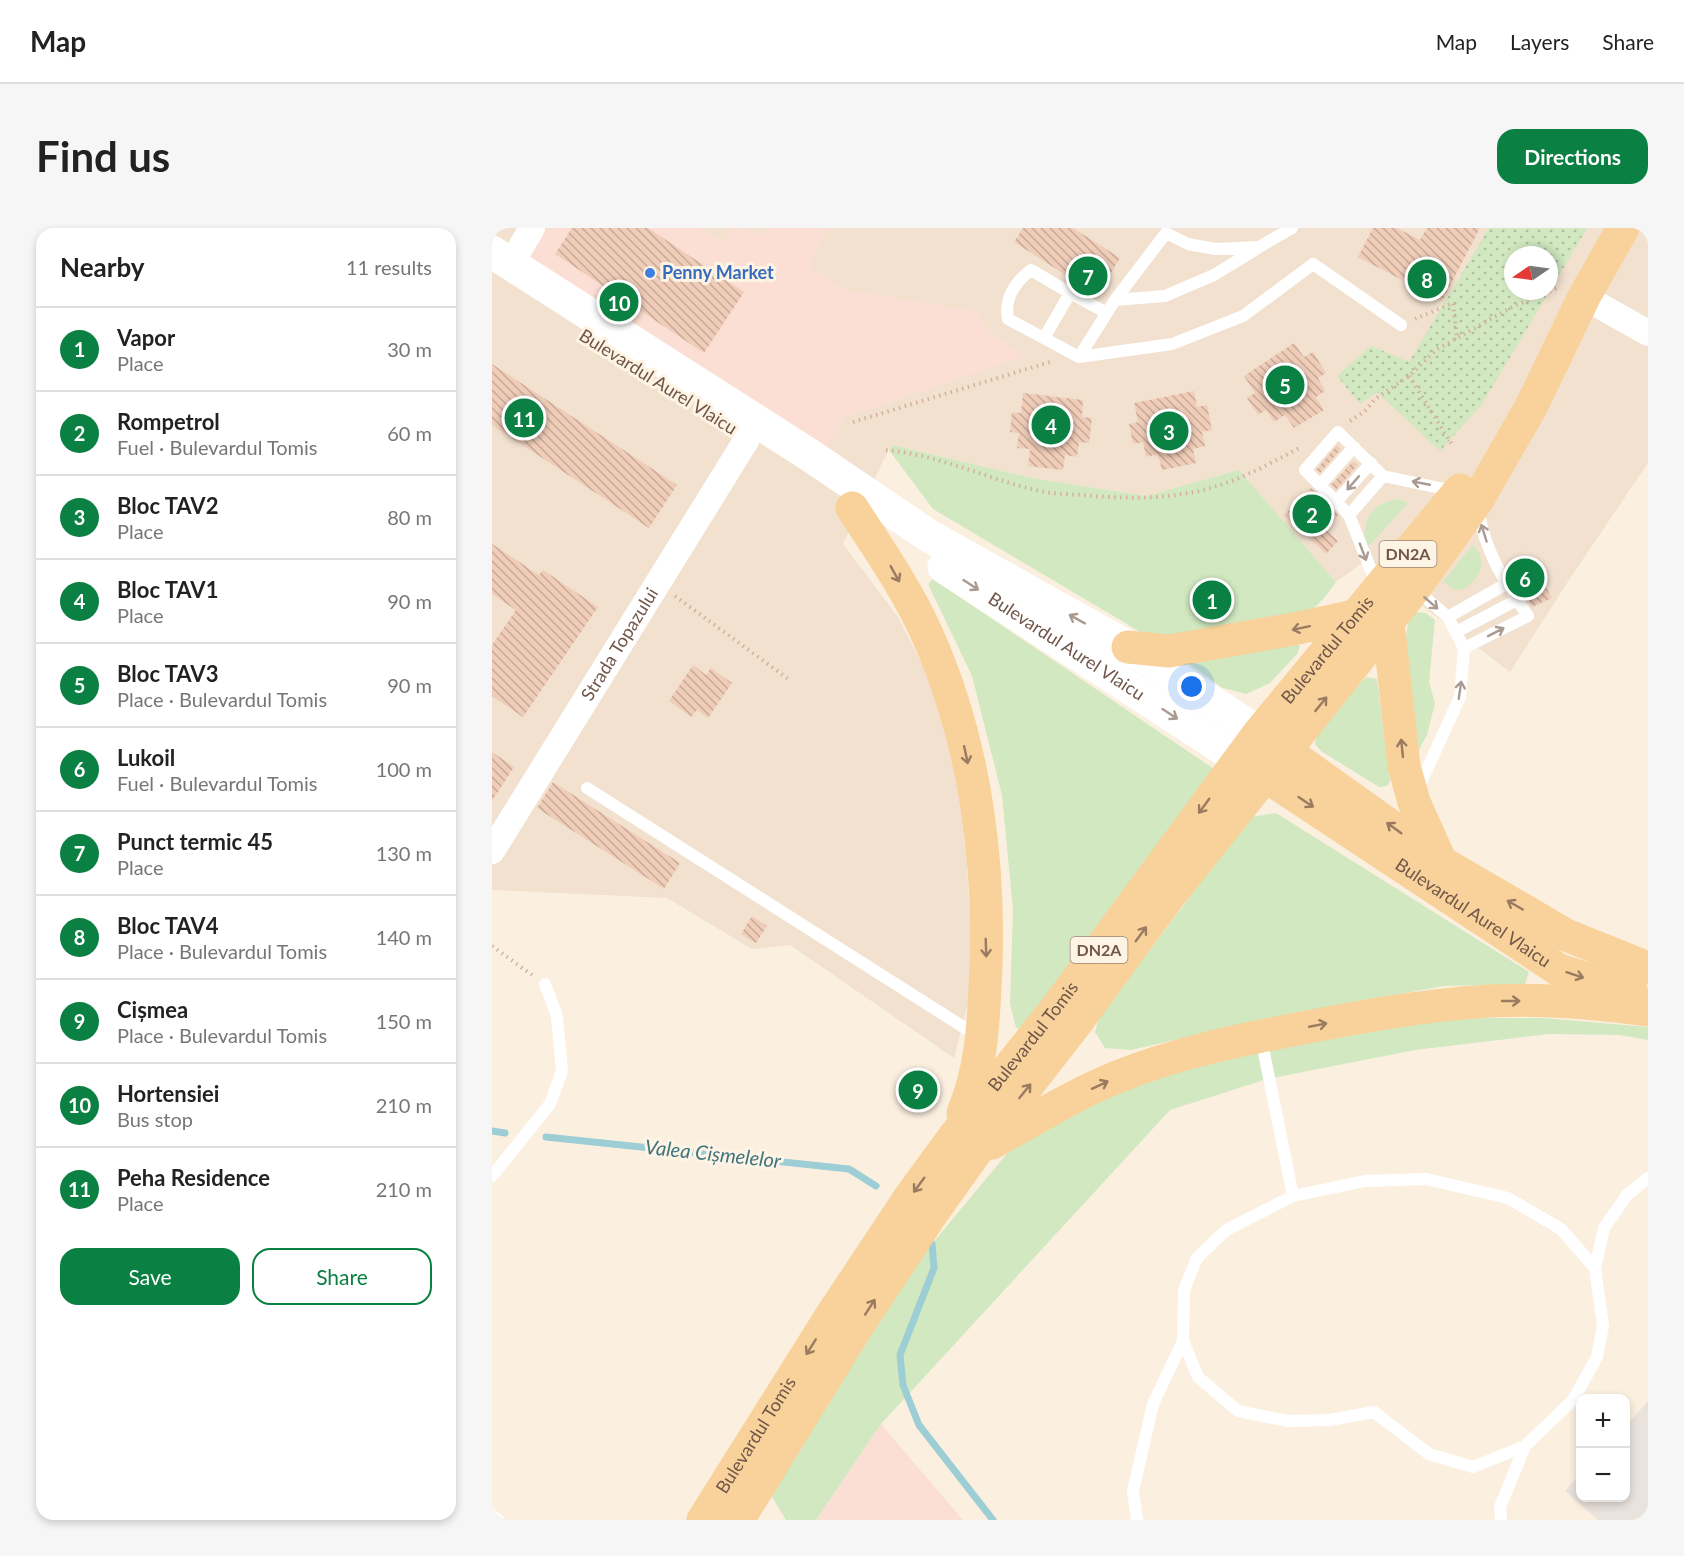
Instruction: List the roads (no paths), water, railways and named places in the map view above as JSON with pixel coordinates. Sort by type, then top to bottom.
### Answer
[{"type":"main road","name":"Bulevardul Tomis","points":[[738,1520],[855,1330],[931,1215],[964,1145],[1058,1006],[1373,619],[1415,588],[1467,497],[1530,407],[1573,290],[1623,228]]},
{"type":"main road","name":"Bulevardul Aurel Vlaicu","points":[[498,264],[747,438],[852,507],[1566,935],[1648,968]]},
{"type":"main road","name":"Bulevardul Aurel Vlaicu","points":[[498,264],[811,456],[929,536],[1128,647],[1262,754],[1558,970],[1648,997]]},
{"type":"main road","name":"Bulevardul Tomis","points":[[1373,619],[1379,589],[1467,497]]},
{"type":"main road","points":[[852,507],[891,566],[926,632],[956,710],[974,791],[984,871],[987,958],[982,1039],[978,1067],[969,1099],[964,1145],[1117,1077],[1166,1060],[1261,1036],[1420,1007],[1491,1001],[1558,1001],[1648,1010]]},
{"type":"main road","points":[[1128,647],[1169,651],[1294,629],[1373,619],[1404,766],[1414,802],[1441,862]]},
{"type":"main road","name":"Bulevardul Tomis","points":[[703,1520],[831,1316],[910,1197],[964,1145]]},
{"type":"street","points":[[498,264],[532,228]]},
{"type":"street","points":[[1573,290],[1648,333]]},
{"type":"street","name":"Strada Topazului","points":[[492,851],[747,438]]},
{"type":"street","points":[[754,1520],[773,1464]]},
{"type":"lane","points":[[1115,300],[1165,297],[1214,275],[1292,228]]},
{"type":"lane","points":[[1077,356],[1163,230],[1188,244],[1215,249],[1259,247]]},
{"type":"lane","points":[[1107,313],[1031,270],[1019,279],[1005,306],[1008,319],[1077,356],[1172,344],[1243,316],[1313,264],[1401,325]]},
{"type":"lane","points":[[1044,339],[1070,293]]},
{"type":"lane","points":[[1379,589],[1349,515],[1305,470],[1338,432],[1383,476],[1467,497],[1494,563],[1528,616],[1464,648]]},
{"type":"lane","points":[[1320,485],[1354,447]]},
{"type":"lane","points":[[1336,502],[1371,463]]},
{"type":"lane","points":[[1349,515],[1383,476]]},
{"type":"lane","points":[[1448,617],[1506,584]]},
{"type":"lane","points":[[1414,802],[1460,697],[1464,648],[1448,617],[1415,588]]},
{"type":"lane","points":[[1456,632],[1517,600]]},
{"type":"lane","points":[[587,788],[982,1039]]},
{"type":"lane","points":[[492,1176],[550,1104],[562,1071],[557,1016],[545,984]]},
{"type":"lane","points":[[1261,1036],[1293,1196]]},
{"type":"lane","points":[[1182,1341],[1198,1377],[1238,1411],[1288,1421],[1329,1420],[1374,1412],[1429,1454],[1473,1467],[1525,1446],[1573,1400],[1597,1357],[1603,1326],[1595,1268],[1604,1228],[1626,1195],[1648,1178]]},
{"type":"lane","points":[[1137,1520],[1133,1491],[1153,1404],[1182,1341],[1184,1290],[1197,1258],[1226,1230],[1293,1196],[1365,1181],[1426,1179],[1508,1198],[1561,1229],[1595,1268]]},
{"type":"lane","points":[[1502,1520],[1500,1507],[1525,1446]]},
{"type":"lane","points":[[492,1516],[498,1520]]},
{"type":"waterway","name":"Valea Cișmelelor","points":[[492,1131],[505,1133]]},
{"type":"waterway","name":"Valea Cișmelelor","points":[[546,1137],[849,1169],[876,1186]]},
{"type":"waterway","name":"Valea Cișmelelor","points":[[932,1244],[934,1268],[900,1355],[903,1385],[919,1425],[993,1520]]},
{"type":"place","name":"Penny Market","points":[[650,273]]},
{"type":"place","name":"Punct termic 45","points":[[1088,276]]},
{"type":"place","name":"Bloc TAV4","points":[[1427,279]]},
{"type":"place","name":"Hortensiei","points":[[619,302]]},
{"type":"place","name":"Bloc TAV3","points":[[1285,385]]},
{"type":"place","name":"Peha Residence","points":[[524,418]]},
{"type":"place","name":"Bloc TAV1","points":[[1051,425]]},
{"type":"place","name":"Bloc TAV2","points":[[1169,431]]},
{"type":"place","name":"Rompetrol","points":[[1312,514]]},
{"type":"place","name":"Lukoil","points":[[1525,578]]},
{"type":"place","name":"Vapor","points":[[1212,600]]},
{"type":"place","name":"Cișmea","points":[[918,1090]]}]
